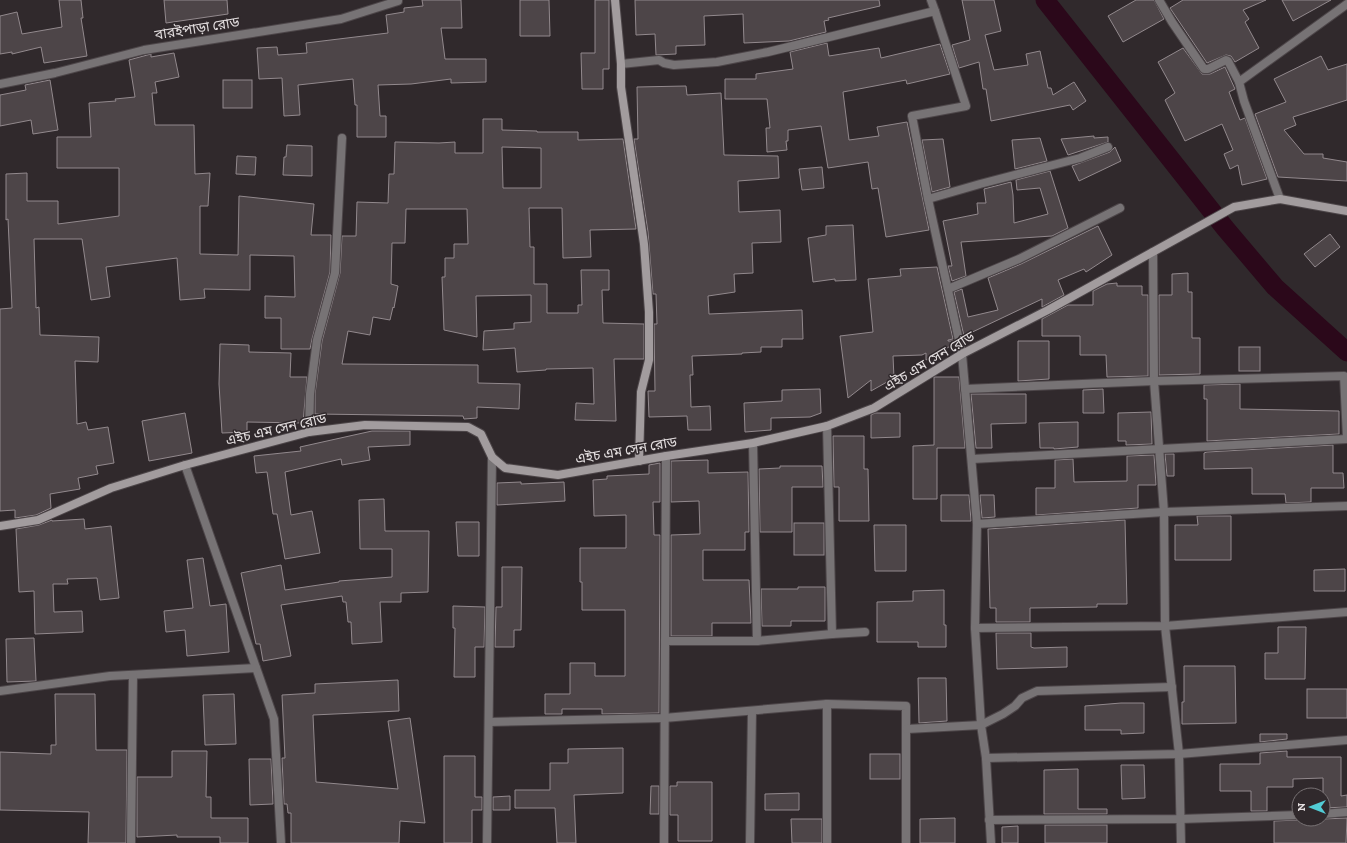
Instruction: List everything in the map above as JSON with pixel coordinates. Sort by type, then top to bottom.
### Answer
[{"type":"main road","points":[[615,0],[621,64],[621,87],[644,244],[649,312],[650,360],[641,392],[639,461]]},
{"type":"main road","points":[[1280,199],[1347,211]]},
{"type":"main road","name":"এইচ এম সেন রোড","points":[[0,526],[38,520],[110,488],[185,465],[309,432],[365,425],[468,426],[480,434],[492,457],[505,468],[558,475],[666,456],[753,443],[828,426],[874,408],[962,354],[1048,310],[1234,207],[1280,199]]},
{"type":"street","name":"বারইপাড়া রোড","points":[[0,84],[55,73],[144,50],[341,19],[398,0]]},
{"type":"street","points":[[931,0],[966,106],[912,116],[928,199],[962,354],[977,524],[975,628],[981,725],[986,758],[992,843]]},
{"type":"street","points":[[1159,0],[1204,69],[1208,69],[1226,60],[1228,61],[1239,82],[1244,101],[1280,199]]},
{"type":"street","points":[[1239,82],[1347,4]]},
{"type":"street","points":[[621,64],[658,60],[664,63],[680,65],[717,62],[775,50],[935,11]]},
{"type":"street","points":[[309,432],[310,394],[317,340],[336,273],[342,138]]},
{"type":"street","points":[[928,199],[1080,158],[1108,147]]},
{"type":"street","points":[[948,289],[1019,259],[1120,208]]},
{"type":"street","points":[[1153,252],[1154,381],[1164,512],[1165,626],[1179,754],[1181,843]]},
{"type":"street","points":[[965,389],[1154,381],[1344,376],[1347,438],[972,459]]},
{"type":"street","points":[[828,426],[832,634]]},
{"type":"street","points":[[753,443],[757,641]]},
{"type":"street","points":[[664,843],[666,456]]},
{"type":"street","points":[[486,843],[492,457]]},
{"type":"street","points":[[185,465],[274,719],[281,843]]},
{"type":"street","points":[[977,524],[1164,512],[1347,506]]},
{"type":"street","points":[[975,628],[1165,626],[1347,612]]},
{"type":"street","points":[[665,641],[757,641],[865,632]]},
{"type":"street","points":[[0,691],[110,676],[256,668]]},
{"type":"street","points":[[130,843],[133,675]]},
{"type":"street","points":[[906,729],[981,725],[1003,714],[1015,706],[1022,698],[1037,691],[1172,687]]},
{"type":"street","points":[[489,722],[664,718],[827,704],[906,706],[906,843]]},
{"type":"street","points":[[827,704],[827,843]]},
{"type":"street","points":[[750,843],[752,711]]},
{"type":"street","points":[[986,758],[1179,754],[1347,740]]},
{"type":"street","points":[[1331,813],[1347,812]]},
{"type":"street","points":[[990,820],[1180,819],[1291,815]]},
{"type":"building","points":[[59,0],[81,0],[83,18],[81,18],[87,56],[44,63],[41,47],[12,54],[12,52],[0,54],[0,16],[17,12],[22,34],[62,27]]},
{"type":"building","points":[[164,0],[227,0],[228,14],[166,23]]},
{"type":"building","points":[[422,0],[461,0],[462,28],[441,28],[445,59],[486,59],[486,82],[451,83],[451,79],[411,84],[378,85],[380,116],[386,116],[386,137],[357,137],[357,105],[355,105],[353,79],[298,85],[300,115],[284,116],[282,78],[259,79],[257,48],[277,47],[278,55],[307,53],[306,43],[388,33],[386,15],[404,12],[404,8],[423,6]]},
{"type":"building","points":[[520,0],[549,0],[550,36],[520,36]]},
{"type":"building","points":[[595,0],[609,0],[609,69],[603,69],[603,89],[582,89],[581,53],[595,53]]},
{"type":"building","points":[[635,0],[879,0],[880,6],[828,18],[829,20],[824,21],[826,32],[789,41],[744,43],[743,14],[704,16],[705,45],[676,46],[676,54],[656,55],[655,34],[636,35]]},
{"type":"building","points":[[962,0],[994,0],[1001,31],[985,35],[994,70],[1028,65],[1026,54],[1040,51],[1048,88],[1051,88],[1053,95],[1074,82],[1086,101],[1073,110],[1070,105],[991,121],[986,89],[983,89],[979,62],[959,68],[952,45],[970,40]]},
{"type":"building","points":[[1136,0],[1154,0],[1164,19],[1123,42],[1108,16]]},
{"type":"building","points":[[1183,0],[1266,0],[1243,10],[1249,19],[1245,22],[1259,48],[1235,62],[1231,56],[1226,55],[1207,63],[1170,8]]},
{"type":"building","points":[[1282,0],[1331,0],[1293,21]]},
{"type":"building","points":[[827,43],[829,56],[879,48],[881,58],[940,44],[950,74],[907,84],[906,80],[843,92],[849,140],[879,136],[877,127],[907,122],[929,230],[886,237],[878,188],[872,189],[868,162],[828,168],[821,126],[788,130],[788,141],[786,141],[787,150],[767,152],[766,128],[770,128],[767,99],[725,99],[725,79],[756,79],[756,74],[793,69],[790,52]]},
{"type":"building","points":[[1183,48],[1202,74],[1210,74],[1225,67],[1235,89],[1229,92],[1240,120],[1245,118],[1267,179],[1242,185],[1238,165],[1230,169],[1224,154],[1233,150],[1222,124],[1185,141],[1165,100],[1175,93],[1158,62]]},
{"type":"building","points":[[174,53],[179,77],[155,82],[157,93],[152,93],[155,125],[194,125],[195,174],[210,173],[208,206],[200,206],[200,254],[238,255],[239,196],[314,204],[311,235],[331,235],[330,272],[310,349],[281,349],[281,318],[265,318],[265,296],[295,297],[294,256],[250,255],[250,290],[204,289],[205,298],[180,300],[177,258],[106,267],[110,297],[91,300],[82,239],[34,239],[36,308],[39,307],[40,335],[99,337],[98,362],[75,361],[77,424],[86,422],[88,430],[108,427],[114,463],[96,466],[98,474],[78,478],[80,489],[50,494],[51,508],[36,515],[15,518],[15,510],[0,511],[0,309],[12,308],[8,219],[6,220],[6,174],[27,173],[27,201],[58,201],[58,224],[119,216],[119,168],[57,168],[57,137],[91,137],[89,103],[116,101],[115,99],[135,97],[129,60],[151,54],[151,57]]},
{"type":"building","points":[[1321,56],[1328,70],[1347,64],[1347,100],[1293,117],[1296,125],[1284,130],[1304,154],[1323,154],[1323,158],[1347,162],[1347,181],[1278,177],[1255,114],[1286,102],[1274,79]]},
{"type":"building","points":[[50,80],[58,130],[33,134],[31,120],[0,126],[0,95],[26,90],[25,85]]},
{"type":"building","points":[[223,80],[252,80],[252,108],[223,108]]},
{"type":"building","points":[[686,86],[687,95],[721,93],[724,155],[778,156],[779,178],[738,181],[739,212],[780,210],[781,242],[752,243],[753,273],[734,274],[735,292],[708,296],[709,314],[802,310],[803,339],[782,339],[782,347],[761,347],[761,352],[692,356],[693,375],[690,375],[691,407],[710,406],[711,430],[688,430],[687,416],[649,417],[648,391],[655,391],[654,324],[657,324],[656,294],[653,294],[648,232],[634,139],[638,139],[637,87]]},
{"type":"building","points":[[483,119],[502,119],[502,130],[578,132],[578,140],[623,139],[636,229],[590,230],[591,257],[563,258],[562,208],[529,208],[530,247],[534,247],[534,284],[547,284],[547,313],[578,313],[578,305],[582,305],[581,270],[609,270],[609,290],[602,290],[603,323],[644,324],[644,359],[614,359],[616,421],[575,420],[576,403],[594,404],[593,368],[546,369],[517,372],[515,348],[483,350],[484,331],[514,329],[514,323],[531,322],[531,295],[476,296],[477,337],[444,330],[442,277],[445,277],[445,258],[454,258],[454,244],[468,244],[467,209],[406,209],[405,243],[392,243],[391,284],[398,286],[390,320],[373,317],[370,335],[348,331],[342,364],[478,365],[478,383],[520,384],[519,409],[477,407],[477,418],[464,419],[463,416],[315,414],[315,394],[322,341],[340,273],[342,236],[356,236],[357,202],[388,203],[389,174],[394,174],[395,142],[455,142],[455,153],[483,153]],"holes":[[[502,147],[541,148],[541,188],[503,188]]]},
{"type":"building","points":[[1094,136],[1094,138],[1108,137],[1108,142],[1068,155],[1061,139]]},
{"type":"building","points":[[1040,138],[1047,161],[1015,169],[1012,140]]},
{"type":"building","points":[[943,139],[950,187],[932,192],[922,140]]},
{"type":"building","points":[[287,145],[312,146],[312,176],[283,175],[284,157],[286,157]]},
{"type":"building","points":[[1115,147],[1121,161],[1079,181],[1072,166],[1110,152]]},
{"type":"building","points":[[237,156],[256,157],[255,175],[236,174]]},
{"type":"building","points":[[822,167],[824,188],[802,190],[799,169]]},
{"type":"building","points":[[1050,171],[1068,228],[1052,236],[961,242],[966,276],[952,281],[948,266],[952,266],[943,221],[978,214],[977,203],[986,203],[984,189],[1011,182],[1014,223],[1048,214],[1040,188],[1017,190],[1016,180]]},
{"type":"building","points":[[853,225],[856,280],[835,281],[835,279],[813,282],[808,238],[826,235],[826,226]]},
{"type":"building","points":[[1098,226],[1112,255],[1086,272],[1084,269],[1058,280],[1064,295],[1042,307],[1042,299],[964,336],[954,292],[962,289],[968,317],[998,310],[988,278],[1021,264]]},
{"type":"building","points":[[1330,234],[1340,247],[1315,267],[1304,254]]},
{"type":"building","points":[[937,267],[953,339],[948,341],[954,341],[954,344],[926,360],[926,353],[922,355],[893,356],[894,378],[871,391],[871,380],[848,398],[840,336],[873,332],[868,279],[901,276],[900,269]]},
{"type":"building","points":[[1188,273],[1188,292],[1192,292],[1192,338],[1200,338],[1200,374],[1159,375],[1159,295],[1172,295],[1172,274]]},
{"type":"building","points":[[1117,283],[1117,286],[1142,286],[1142,295],[1148,295],[1148,376],[1107,377],[1106,355],[1080,355],[1080,336],[1042,336],[1042,319],[1068,305],[1093,305],[1093,291],[1107,284]]},
{"type":"building","points":[[1018,341],[1049,341],[1049,379],[1018,381]]},
{"type":"building","points":[[220,344],[249,345],[249,352],[291,353],[290,377],[307,377],[303,423],[247,422],[247,432],[222,433],[219,384]]},
{"type":"building","points":[[1239,347],[1260,347],[1260,371],[1239,371]]},
{"type":"building","points":[[934,377],[959,377],[965,448],[937,448],[937,499],[913,499],[913,446],[934,445]]},
{"type":"building","points":[[1240,384],[1240,409],[1339,411],[1339,434],[1207,441],[1207,399],[1204,399],[1204,385]]},
{"type":"building","points":[[820,389],[821,413],[810,417],[771,418],[771,430],[745,432],[744,403],[782,401],[782,390]]},
{"type":"building","points":[[1103,389],[1104,413],[1083,413],[1083,390]]},
{"type":"building","points":[[971,394],[1026,394],[1026,423],[991,424],[992,448],[976,448]]},
{"type":"building","points":[[1151,412],[1152,444],[1126,445],[1126,441],[1118,441],[1118,413]]},
{"type":"building","points":[[185,413],[192,453],[149,461],[142,421]]},
{"type":"building","points":[[875,413],[900,413],[900,437],[871,438],[871,415]]},
{"type":"building","points":[[1078,422],[1078,447],[1054,449],[1040,448],[1039,423]]},
{"type":"building","points":[[372,431],[410,431],[410,445],[368,447],[370,460],[342,465],[341,459],[285,472],[291,515],[312,511],[320,553],[285,559],[277,514],[273,514],[267,472],[256,473],[254,456],[301,451],[300,447]]},
{"type":"building","points":[[833,436],[864,436],[864,469],[868,469],[869,521],[839,521],[839,487],[834,487]]},
{"type":"building","points":[[1333,445],[1333,473],[1343,473],[1344,488],[1311,488],[1311,502],[1286,503],[1285,494],[1252,494],[1252,468],[1204,469],[1204,453],[1207,452]]},
{"type":"building","points":[[1165,454],[1174,454],[1174,476],[1167,476]]},
{"type":"building","points":[[1154,455],[1156,485],[1138,485],[1138,508],[1036,515],[1036,488],[1055,488],[1055,460],[1073,459],[1074,482],[1127,481],[1127,456]]},
{"type":"building","points":[[708,460],[708,473],[748,472],[749,532],[745,532],[745,550],[703,550],[703,580],[749,580],[751,623],[712,623],[712,636],[671,636],[671,535],[700,534],[699,501],[671,502],[671,461]]},
{"type":"building","points":[[660,463],[660,502],[653,502],[654,535],[660,535],[659,713],[602,714],[602,709],[562,709],[562,714],[545,714],[545,694],[570,694],[570,663],[595,663],[595,676],[625,676],[625,610],[582,610],[580,548],[626,548],[626,515],[594,516],[593,480],[607,479],[607,476],[649,474],[649,465]]},
{"type":"building","points":[[780,466],[822,466],[823,487],[792,487],[792,532],[760,532],[759,469],[780,468]]},
{"type":"building","points":[[521,482],[521,484],[564,482],[565,501],[497,505],[497,483]]},
{"type":"building","points":[[941,495],[969,495],[971,521],[941,521]]},
{"type":"building","points":[[980,495],[994,495],[995,517],[982,518]]},
{"type":"building","points":[[384,499],[385,531],[429,531],[428,592],[401,593],[401,602],[380,602],[382,642],[352,644],[351,622],[348,622],[346,602],[343,602],[342,596],[281,605],[291,656],[263,661],[260,644],[256,644],[241,573],[281,565],[285,590],[339,581],[392,577],[392,549],[360,549],[359,500]]},
{"type":"building","points":[[1197,516],[1231,516],[1231,560],[1175,560],[1175,525],[1198,525]]},
{"type":"building","points":[[84,519],[85,529],[111,526],[119,598],[100,600],[97,578],[67,579],[68,584],[53,584],[54,612],[82,611],[83,632],[35,634],[34,591],[19,592],[16,529],[39,525],[52,520]]},
{"type":"building","points":[[1125,520],[1127,604],[1097,604],[1097,607],[1030,608],[1030,622],[996,622],[996,608],[990,608],[988,529]]},
{"type":"building","points":[[456,522],[479,522],[479,556],[458,556]]},
{"type":"building","points":[[794,523],[824,523],[824,555],[794,555]]},
{"type":"building","points":[[874,525],[906,525],[906,571],[875,571]]},
{"type":"building","points":[[203,558],[210,606],[226,604],[229,652],[187,656],[185,630],[166,632],[164,611],[193,608],[187,560]]},
{"type":"building","points":[[502,567],[522,567],[521,630],[514,630],[514,647],[495,647],[496,607],[502,607]]},
{"type":"building","points":[[1345,569],[1345,591],[1314,591],[1314,570]]},
{"type":"building","points":[[798,587],[825,587],[825,621],[791,621],[791,626],[762,626],[761,589],[798,589]]},
{"type":"building","points":[[944,590],[944,625],[946,625],[946,647],[918,647],[918,642],[877,642],[877,602],[913,601],[913,591]]},
{"type":"building","points":[[453,606],[485,607],[484,647],[475,647],[475,677],[454,677],[455,628],[453,628]]},
{"type":"building","points":[[1278,627],[1306,627],[1305,679],[1265,679],[1265,653],[1278,653]]},
{"type":"building","points":[[996,633],[1031,633],[1031,647],[1034,648],[1067,647],[1067,667],[997,669]]},
{"type":"building","points":[[34,638],[36,681],[7,682],[6,639]]},
{"type":"building","points":[[1184,666],[1235,666],[1236,723],[1182,724],[1182,702],[1184,702]]},
{"type":"building","points":[[918,678],[946,678],[947,721],[919,723]]},
{"type":"building","points":[[398,680],[399,711],[313,715],[316,782],[398,789],[388,721],[410,718],[425,823],[400,821],[399,843],[291,843],[291,813],[288,813],[287,804],[284,804],[282,758],[285,758],[282,695],[315,693],[315,684]]},
{"type":"building","points":[[1307,689],[1347,689],[1347,718],[1307,718]]},
{"type":"building","points":[[55,694],[95,694],[96,750],[127,750],[126,843],[88,843],[89,812],[0,810],[0,752],[51,754],[51,745],[56,745]]},
{"type":"building","points":[[234,694],[236,744],[205,745],[203,695]]},
{"type":"building","points":[[1144,703],[1144,733],[1121,734],[1121,730],[1085,730],[1085,706]]},
{"type":"building","points":[[1260,734],[1287,734],[1287,739],[1260,742]]},
{"type":"building","points":[[623,748],[623,793],[574,795],[576,843],[557,843],[555,808],[515,808],[515,790],[550,790],[550,763],[568,763],[568,749]]},
{"type":"building","points":[[172,751],[207,751],[206,797],[211,797],[211,818],[248,818],[248,843],[220,843],[220,837],[177,837],[177,835],[137,837],[137,777],[172,777]]},
{"type":"building","points":[[1287,751],[1287,757],[1341,757],[1341,796],[1347,795],[1347,807],[1331,808],[1331,787],[1323,787],[1323,778],[1293,779],[1293,787],[1267,787],[1267,811],[1251,811],[1251,791],[1220,791],[1220,764],[1260,764],[1260,753]]},
{"type":"building","points":[[870,754],[900,754],[900,779],[870,779]]},
{"type":"building","points":[[444,756],[475,756],[475,797],[482,797],[482,810],[472,810],[472,843],[444,843]]},
{"type":"building","points":[[249,759],[271,759],[273,804],[250,805]]},
{"type":"building","points":[[1121,765],[1144,765],[1145,798],[1122,799]]},
{"type":"building","points":[[1078,769],[1078,809],[1107,809],[1107,814],[1044,814],[1044,770]]},
{"type":"building","points":[[677,782],[712,782],[712,841],[678,841],[678,815],[670,815],[670,786],[677,786]]},
{"type":"building","points":[[651,786],[659,786],[659,814],[650,814]]},
{"type":"building","points":[[799,793],[799,810],[765,810],[765,794]]},
{"type":"building","points":[[510,796],[510,810],[493,810],[493,797]]},
{"type":"building","points":[[955,818],[955,843],[920,843],[920,819]]},
{"type":"building","points":[[1347,818],[1346,843],[1274,843],[1274,821],[1291,820],[1291,827],[1331,827],[1331,819]]},
{"type":"building","points":[[791,819],[822,819],[822,843],[792,843]]},
{"type":"building","points":[[1045,825],[1107,825],[1107,843],[1045,843]]},
{"type":"building","points":[[1018,826],[1018,843],[1002,843],[1002,827]]},
{"type":"waterway","points":[[1045,0],[1225,228],[1275,287],[1347,352]]}]
